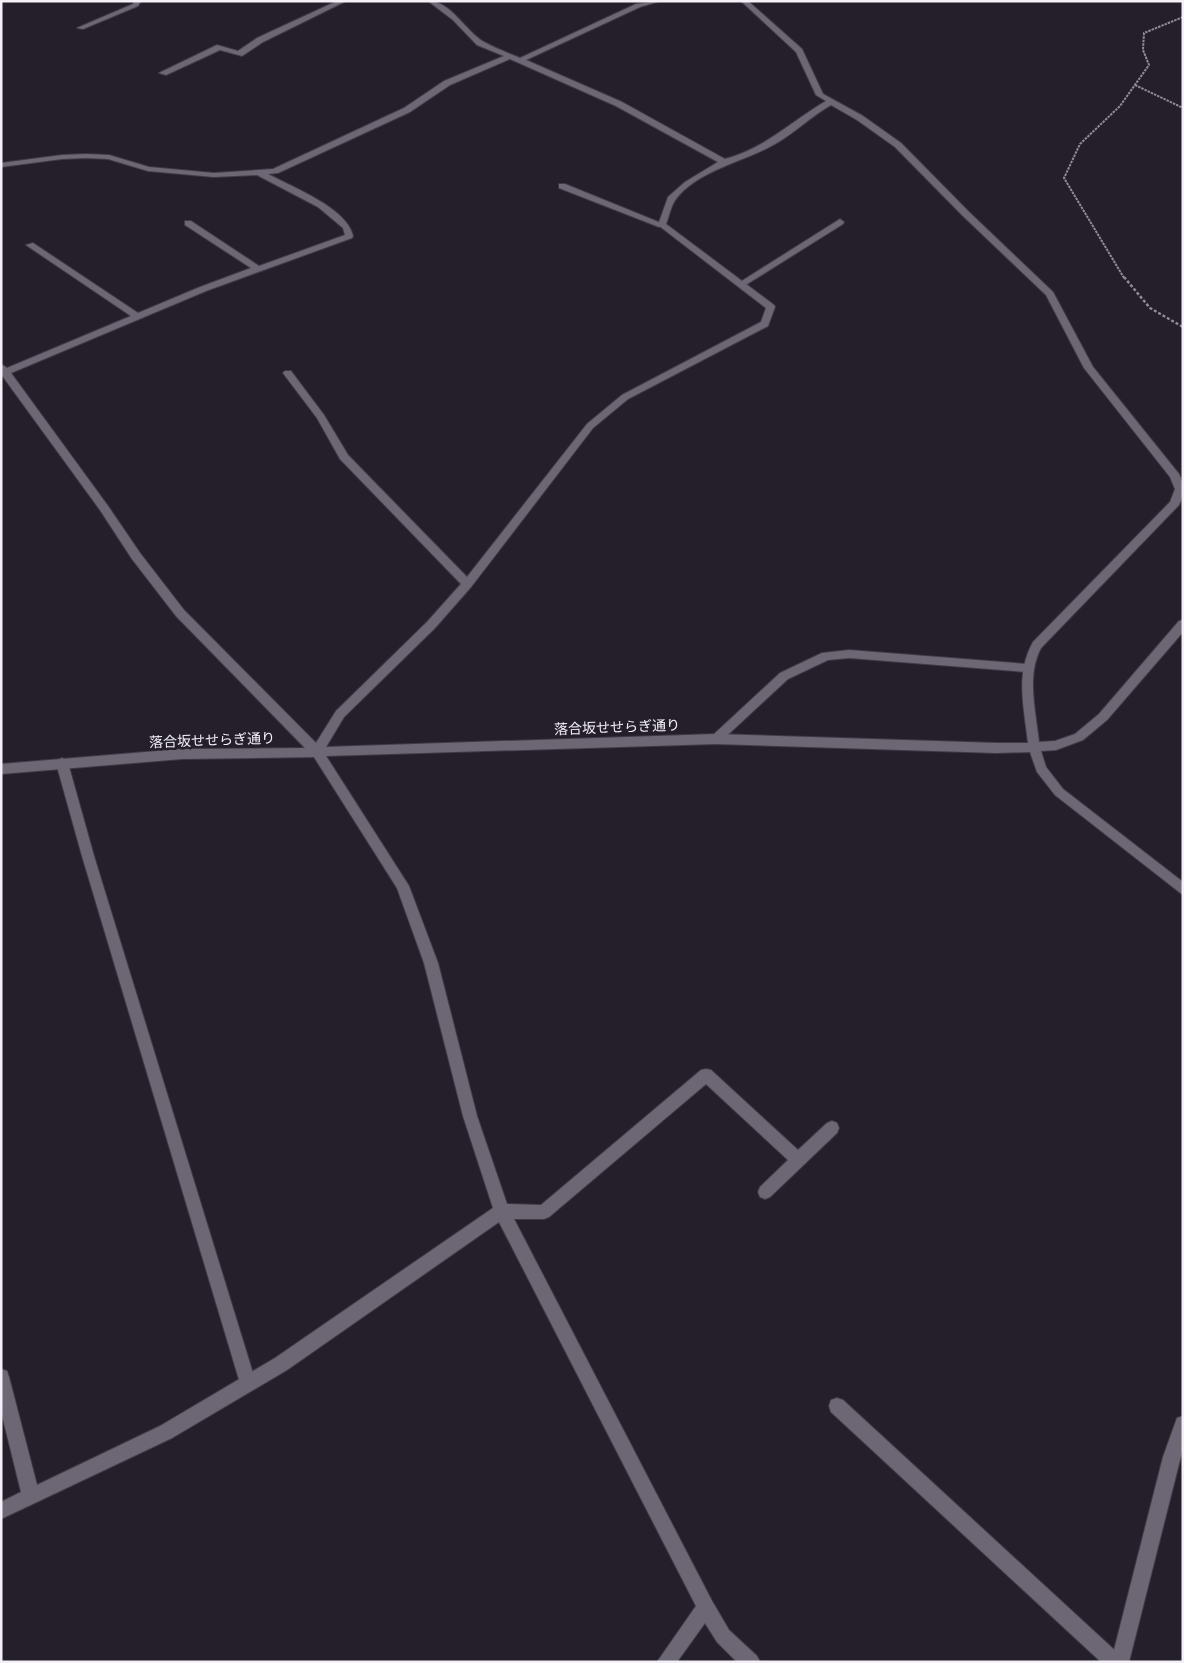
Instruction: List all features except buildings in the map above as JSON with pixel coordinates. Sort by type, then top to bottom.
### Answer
[{"type":"street","points":[[81,28],[136,5],[138,1]]},
{"type":"street","points":[[163,73],[220,47],[239,54],[260,40],[343,1]]},
{"type":"street","points":[[431,1],[480,43],[619,104],[724,162]]},
{"type":"street","points":[[519,60],[638,5],[657,1]]},
{"type":"street","points":[[744,1],[799,52],[820,95],[860,118],[898,145],[972,220],[1050,294],[1089,368],[1175,476],[1180,489],[1175,503],[1037,645],[1027,668],[1034,747],[1041,769],[1059,792],[1183,890]]},
{"type":"street","points":[[1,166],[62,157],[108,157],[148,169],[214,175],[276,171],[407,110],[446,83],[509,56]]},
{"type":"street","points":[[662,224],[671,199],[688,184],[724,162],[742,157],[773,142],[811,113],[830,102]]},
{"type":"street","points":[[260,173],[321,205],[347,227],[348,236],[137,316],[4,370],[104,508],[136,556],[180,613],[317,752],[403,886],[431,963],[470,1116],[502,1211],[706,1607],[723,1636],[751,1662]]},
{"type":"street","points":[[317,752],[340,714],[431,625],[467,584],[590,426],[625,397],[765,324],[771,307],[662,224],[562,186]]},
{"type":"street","points":[[741,284],[840,222]]},
{"type":"street","points":[[188,223],[258,269]]},
{"type":"street","points":[[30,245],[137,316]]},
{"type":"street","points":[[288,373],[321,417],[344,458],[467,584]]},
{"type":"street","name":"落合坂せせらぎ通り","points":[[1,769],[182,754],[317,752],[716,738],[997,748],[1056,745],[1079,737],[1103,716],[1183,624]]},
{"type":"street","points":[[716,738],[784,676],[826,656],[849,654],[1027,668]]},
{"type":"street","points":[[62,763],[88,856],[248,1383]]},
{"type":"street","points":[[1,1511],[166,1432],[281,1364],[502,1211],[544,1212],[706,1076],[798,1160]]},
{"type":"street","points":[[765,1192],[832,1128]]},
{"type":"street","points":[[1,1377],[31,1497]]},
{"type":"street","points":[[836,1406],[1115,1662]]},
{"type":"street","points":[[1120,1662],[1171,1457],[1183,1424]]},
{"type":"street","points":[[666,1662],[706,1607]]},
{"type":"path","points":[[1183,17],[1144,33],[1143,50],[1148,65],[1120,106],[1080,144],[1064,178],[1126,281],[1150,308],[1183,327]]},
{"type":"path","points":[[1135,85],[1183,108]]}]
